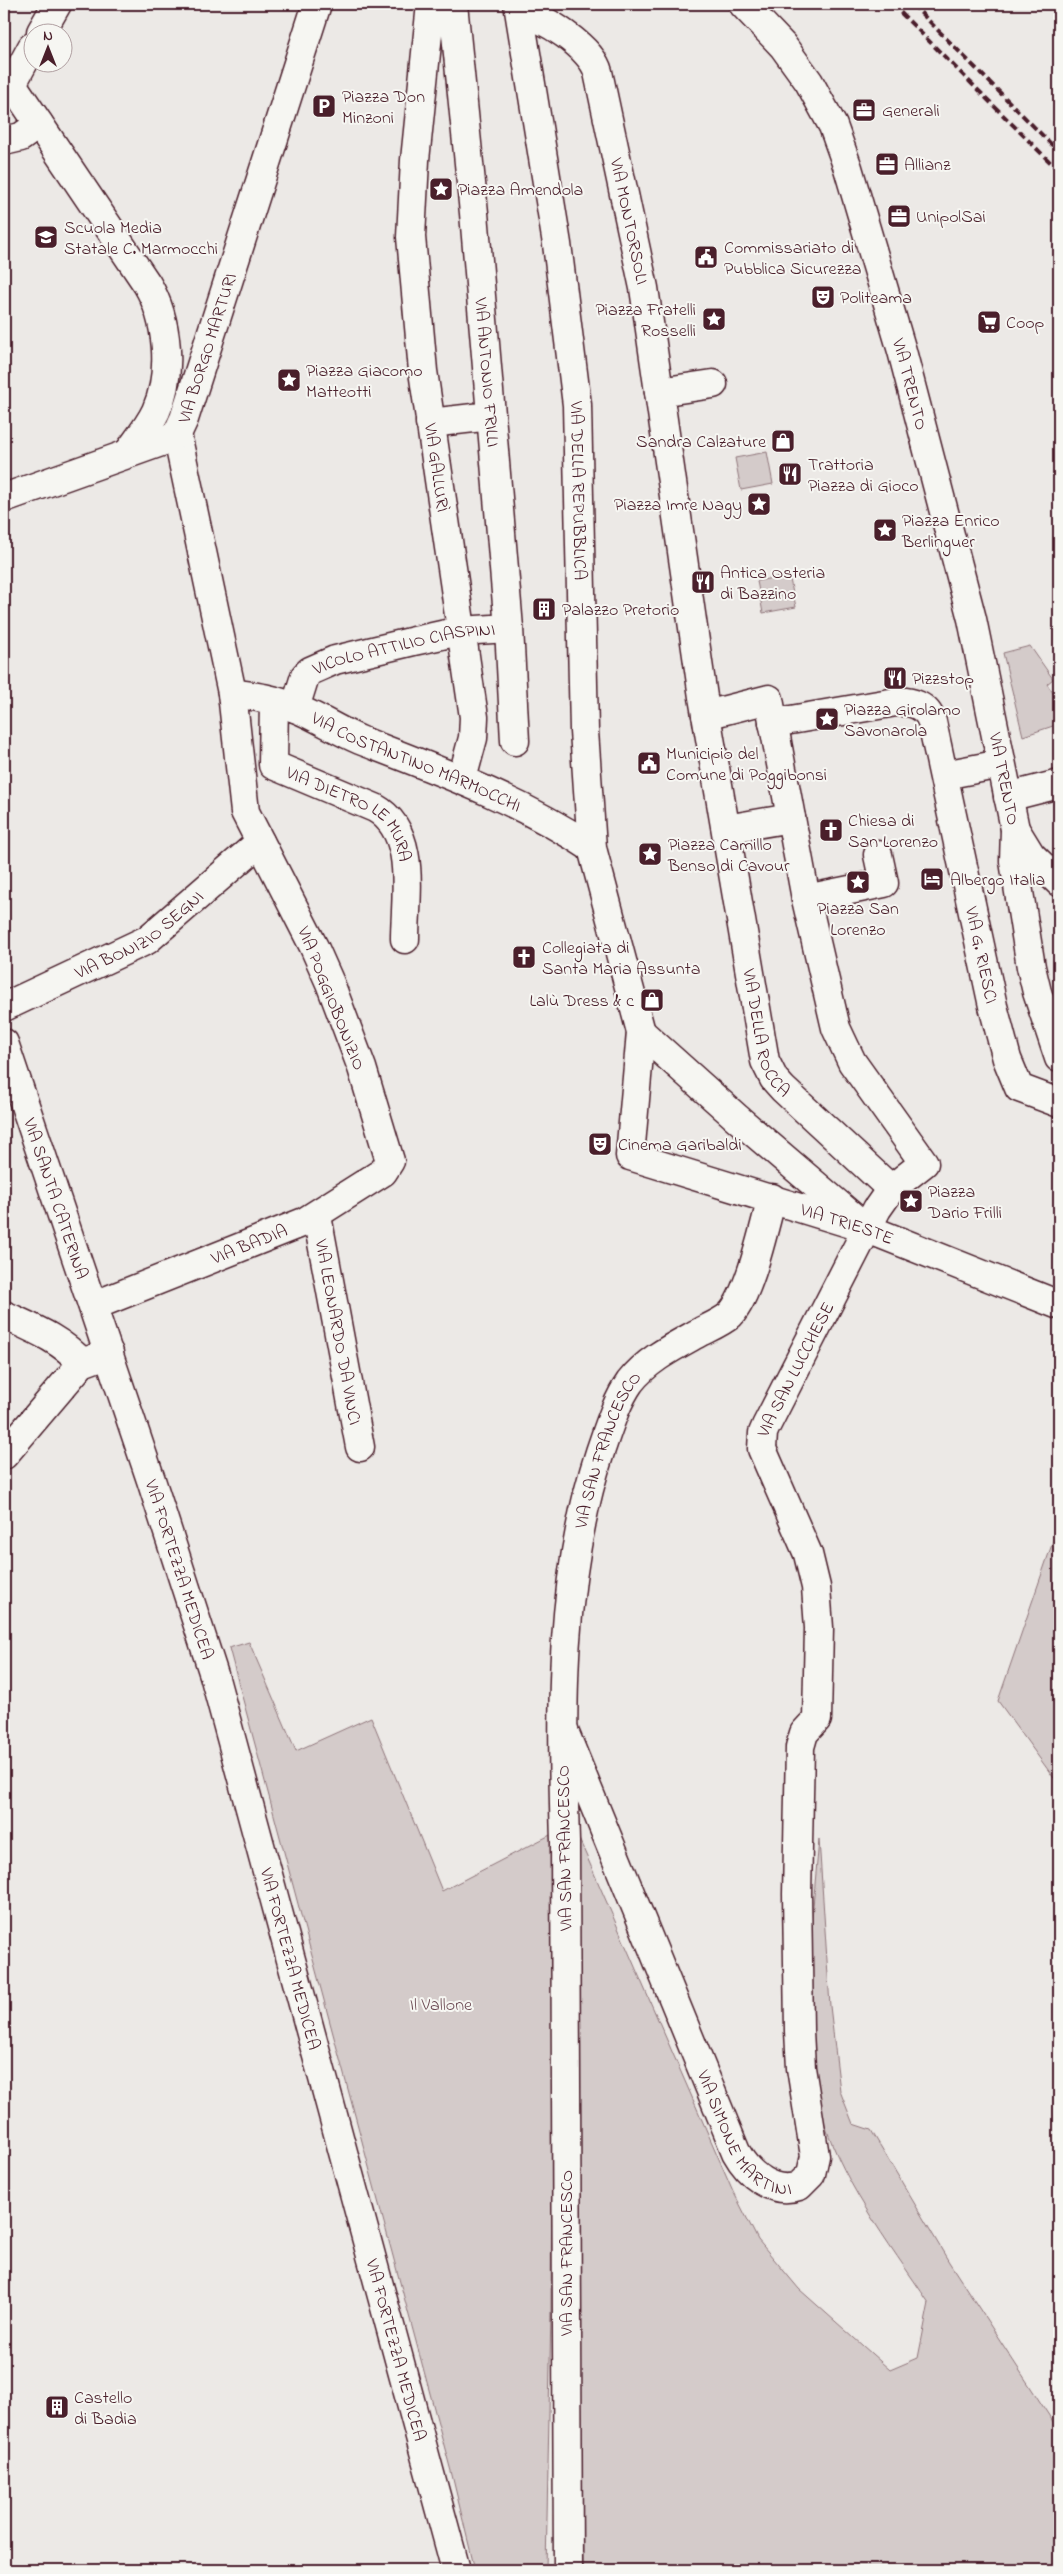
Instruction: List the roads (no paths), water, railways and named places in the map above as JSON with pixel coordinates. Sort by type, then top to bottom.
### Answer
[{"type":"street","points":[[47,22],[57,4]]},
{"type":"street","name":"VIA BORGO MARTURI","points":[[260,842],[244,806],[232,693],[177,434],[207,347],[317,4]]},
{"type":"street","name":"VIA GALLURÌ","points":[[431,4],[411,224],[414,278],[430,423],[474,724],[472,746],[462,779]]},
{"type":"street","name":"VIA ANTONIO FRILLI","points":[[453,4],[491,416],[515,741]]},
{"type":"street","name":"VIA TRENTO","points":[[743,4],[783,46],[810,82],[825,110],[842,152],[902,351],[972,619],[1015,829],[1014,861],[1034,980],[1059,1058]]},
{"type":"street","name":"VIA MONTORSOLI","points":[[519,8],[549,24],[586,52],[597,66],[641,271],[706,715],[726,829]]},
{"type":"street","name":"VIA DELLA REPUBBLICA","points":[[519,8],[557,244],[578,415],[584,730],[592,848],[642,1032],[630,1156]]},
{"type":"street","points":[[22,60],[8,78],[147,284],[160,310],[165,358],[162,393],[152,420],[128,452]]},
{"type":"street","points":[[4,142],[21,137],[38,124]]},
{"type":"street","points":[[659,392],[713,384]]},
{"type":"street","points":[[430,423],[491,416]]},
{"type":"street","points":[[4,498],[128,452],[164,441],[177,434]]},
{"type":"street","name":"VICOLO ATTILIO CIASPINI","points":[[284,704],[305,676],[325,664],[355,655],[460,631],[508,628]]},
{"type":"street","name":"VIA COSTANTINO MARMOCCHI","points":[[232,693],[284,704],[353,737],[462,779],[534,814],[592,848]]},
{"type":"street","name":"VIA G. RIESCI","points":[[706,715],[891,703],[915,704],[930,714],[993,1006],[1011,1071],[1019,1088],[1059,1103]]},
{"type":"street","name":"VIA DIETRO LE MURA","points":[[284,704],[273,765],[375,808],[388,816],[396,827],[402,841],[405,857],[405,939]]},
{"type":"street","points":[[642,1032],[737,1118],[860,1223],[877,1208],[891,1189],[924,1163],[857,1070],[840,1039],[833,1017],[806,899],[771,711]]},
{"type":"street","points":[[944,775],[1001,764]]},
{"type":"street","points":[[1008,797],[1059,784]]},
{"type":"street","points":[[726,829],[791,818]]},
{"type":"street","name":"VIA DELLA ROCCA","points":[[726,829],[745,951],[762,1046],[768,1068],[783,1089],[891,1189]]},
{"type":"street","points":[[1015,829],[1031,855],[1059,883]]},
{"type":"street","name":"VIA BONIZIO SEGNI","points":[[4,1007],[147,940],[260,842]]},
{"type":"street","name":"VIA POGGIOBONIZIO","points":[[260,842],[314,947],[330,983],[362,1068],[390,1161]]},
{"type":"street","points":[[806,899],[884,884],[878,855]]},
{"type":"street","points":[[1020,896],[1038,881],[1059,883]]},
{"type":"street","name":"VIA SANTA CATERINA","points":[[4,1043],[109,1353]]},
{"type":"street","name":"VIA TRIESTE","points":[[630,1156],[860,1223],[1059,1305]]},
{"type":"street","name":"VIA BADIA","points":[[93,1306],[317,1216],[377,1177],[387,1168],[390,1161]]},
{"type":"street","name":"VIA SAN FRANCESCO","points":[[568,2570],[564,1731],[565,1653],[575,1550],[590,1485],[623,1392],[641,1370],[659,1356],[723,1320],[734,1308],[747,1282],[772,1198]]},
{"type":"street","name":"VIA LEONARDO DA VINCI","points":[[317,1216],[360,1447]]},
{"type":"street","name":"VIA SAN LUCCHESE","points":[[816,1719],[819,1628],[813,1571],[808,1554],[769,1468],[762,1441],[766,1426],[860,1223]]},
{"type":"street","points":[[4,1315],[54,1339],[82,1363]]},
{"type":"street","points":[[4,1455],[82,1363],[109,1353]]},
{"type":"street","name":"VIA FORTEZZA MEDICEA","points":[[109,1353],[225,1715],[456,2570]]},
{"type":"street","name":"VIA SIMONE MARTINI","points":[[564,1731],[736,2152],[752,2174],[768,2183],[788,2188],[799,2186],[808,2179],[813,2169],[815,2156],[800,2050],[797,1894],[800,1747],[804,1733],[816,1719]]},
{"type":"railway","points":[[892,4],[1059,171]]},
{"type":"railway","points":[[912,4],[1059,152]]},
{"type":"place","name":"Piazza Don Minzoni","points":[[324,106]]},
{"type":"place","name":"Generali","points":[[864,110]]},
{"type":"place","name":"Allianz","points":[[887,164]]},
{"type":"place","name":"Piazza Amendola","points":[[441,189]]},
{"type":"place","name":"UnipolSai","points":[[899,216]]},
{"type":"place","name":"Scuola Media Statale C. Marmocchi","points":[[46,237]]},
{"type":"place","name":"Commissariato di Pubblica Sicurezza","points":[[706,257]]},
{"type":"place","name":"Politeama","points":[[823,297]]},
{"type":"place","name":"Piazza Fratelli Rosselli","points":[[714,319]]},
{"type":"place","name":"Coop","points":[[989,322]]},
{"type":"place","name":"Piazza Giacomo Matteotti","points":[[289,380]]},
{"type":"place","name":"Sandra Calzature","points":[[783,441]]},
{"type":"place","name":"Trattoria Piazza di Gioco","points":[[790,474]]},
{"type":"place","name":"Piazza Imre Nagy","points":[[759,504]]},
{"type":"place","name":"Piazza Enrico Berlinguer","points":[[885,530]]},
{"type":"place","name":"Antica Osteria di Bazzino","points":[[703,582]]},
{"type":"place","name":"Palazzo Pretorio","points":[[544,609]]},
{"type":"place","name":"Pizzstop","points":[[895,678]]},
{"type":"place","name":"Piazza Girolamo Savonarola","points":[[827,719]]},
{"type":"place","name":"Municipio del Comune di Poggibonsi","points":[[649,763]]},
{"type":"place","name":"Chiesa di San Lorenzo","points":[[831,830]]},
{"type":"place","name":"Piazza Camillo Benso di Cavour","points":[[650,854]]},
{"type":"place","name":"Albergo Italia","points":[[932,879]]},
{"type":"place","name":"Piazza San Lorenzo","points":[[858,882]]},
{"type":"place","name":"Collegiata di Santa Maria Assunta","points":[[524,957]]},
{"type":"place","name":"Lalù Dress & c","points":[[652,1000]]},
{"type":"place","name":"Cinema Garibaldi","points":[[600,1144]]},
{"type":"place","name":"Piazza Dario Frilli","points":[[911,1201]]},
{"type":"place","name":"Castello di Badia","points":[[57,2407]]},
{"type":"park label","name":"Il Vallone","points":[[441,2004]]}]
